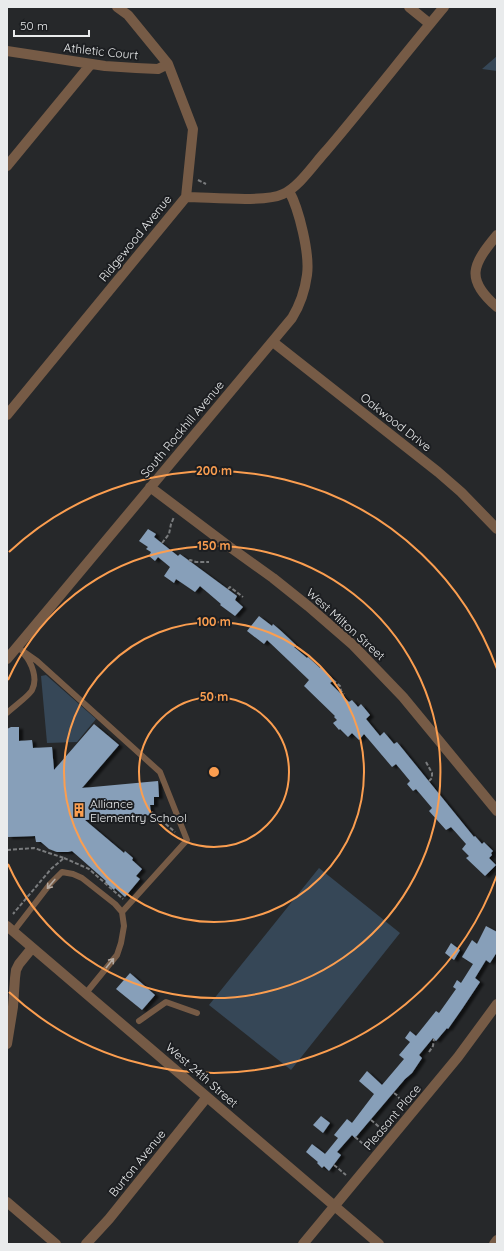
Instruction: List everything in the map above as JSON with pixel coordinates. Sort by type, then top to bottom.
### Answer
[{"type":"street","points":[[117,7],[128,16],[168,64],[193,130],[186,196]]},
{"type":"street","points":[[409,7],[430,24]]},
{"type":"street","name":"Ridgewood Avenue","points":[[7,415],[186,196],[250,198],[275,196],[289,191],[302,179],[335,140],[444,7]]},
{"type":"street","name":"Athletic Court","points":[[7,51],[91,64],[136,68],[158,69],[168,64]]},
{"type":"street","points":[[7,166],[91,64]]},
{"type":"street","name":"South Rockhill Avenue","points":[[7,659],[273,342],[299,307],[307,273],[301,224],[297,209],[289,191]]},
{"type":"street","points":[[497,235],[480,257],[476,265],[475,275],[482,293],[497,307]]},
{"type":"street","name":"Oakwood Drive","points":[[273,342],[438,472],[461,492],[497,529]]},
{"type":"street","name":"West Milton Street","points":[[150,487],[297,596],[354,645],[403,697],[497,811]]},
{"type":"street","name":"West 24th Street","points":[[10,929],[379,1244]]},
{"type":"street","points":[[7,1044],[13,1007],[16,970],[32,948]]},
{"type":"street","name":"Pleasant Place","points":[[303,1244],[458,1057],[497,1004]]},
{"type":"street","name":"Burton Avenue","points":[[86,1244],[109,1218],[207,1097]]},
{"type":"street","points":[[7,1202],[56,1244]]},
{"type":"street","points":[[494,1244],[497,1240]]},
{"type":"lane","points":[[7,713],[32,690],[34,679],[32,668],[26,656],[17,647]]},
{"type":"lane","points":[[17,647],[37,661],[160,772],[187,840],[122,912]]},
{"type":"lane","points":[[10,929],[62,872],[73,874],[82,878],[115,904],[122,912],[124,926],[121,943],[117,955],[86,993]]},
{"type":"lane","points":[[139,1021],[166,1002],[196,1012]]},
{"type":"path","points":[[162,543],[169,534],[174,517]]},
{"type":"path","points":[[189,561],[209,562]]},
{"type":"path","points":[[228,589],[230,587],[243,598]]},
{"type":"path","points":[[333,680],[340,686],[341,691],[344,694]]},
{"type":"path","points":[[426,762],[432,773],[432,778],[429,781]]},
{"type":"path","points":[[152,812],[175,832]]},
{"type":"path","points":[[7,850],[34,848],[89,868],[123,899],[128,899]]},
{"type":"path","points":[[13,914],[51,869],[64,858]]},
{"type":"path","points":[[429,1052],[434,1039]]},
{"type":"path","points":[[394,1093],[398,1096],[404,1107]]},
{"type":"path","points":[[371,1120],[384,1131]]},
{"type":"path","points":[[355,1137],[369,1149]]},
{"type":"path","points":[[334,1165],[346,1175]]},
{"type":"shaded area","points":[[497,56],[497,71],[482,69]]},
{"type":"shaded area","points":[[46,675],[96,719],[77,742],[47,743],[41,676]]},
{"type":"shaded area","points":[[319,868],[400,933],[291,1070],[209,1005]]},
{"type":"building","points":[[148,529],[156,534],[154,537],[178,556],[180,554],[237,596],[235,600],[243,607],[235,616],[220,605],[221,604],[200,586],[195,592],[176,579],[174,583],[164,576],[170,567],[158,557],[155,561],[149,556],[151,552],[146,549],[148,547],[139,541]]},
{"type":"building","points":[[259,616],[272,626],[273,624],[296,645],[294,647],[334,680],[330,683],[349,702],[352,700],[358,707],[361,704],[370,715],[366,719],[380,736],[384,732],[394,744],[397,742],[474,837],[475,836],[482,844],[484,842],[493,851],[489,858],[496,865],[485,876],[466,858],[469,856],[462,849],[466,844],[451,827],[446,830],[429,811],[432,808],[416,789],[413,791],[407,784],[410,781],[396,764],[392,767],[364,734],[359,740],[352,733],[348,737],[340,729],[339,730],[333,723],[337,720],[334,717],[335,716],[304,686],[309,680],[267,640],[264,644],[247,631]]},
{"type":"building","name":"Alliance Elementry School","points":[[94,724],[119,745],[82,788],[158,781],[159,797],[154,797],[154,805],[150,805],[151,815],[85,820],[124,853],[125,851],[142,869],[136,876],[140,879],[125,897],[115,888],[114,890],[72,851],[57,852],[49,849],[41,842],[36,842],[35,836],[8,837],[7,729],[11,727],[19,727],[19,741],[32,740],[33,748],[52,747],[54,770]]},
{"type":"building","points":[[486,926],[497,932],[497,952],[490,963],[486,960],[475,978],[480,982],[462,1009],[448,1029],[447,1028],[436,1041],[433,1038],[419,1055],[422,1058],[412,1073],[405,1079],[355,1138],[352,1135],[337,1152],[341,1155],[329,1171],[324,1166],[322,1168],[317,1163],[318,1162],[306,1152],[312,1144],[325,1154],[338,1138],[334,1135],[347,1119],[352,1123],[374,1094],[359,1081],[367,1071],[382,1085],[404,1059],[399,1055],[410,1042],[405,1038],[410,1031],[416,1036],[436,1011],[439,1013],[456,989],[453,987],[457,980],[461,983],[473,964],[462,957],[472,940],[477,944]]},
{"type":"building","points":[[451,943],[460,950],[454,960],[445,953]]},
{"type":"building","points":[[130,973],[155,995],[142,1010],[116,989]]},
{"type":"building","points":[[321,1116],[330,1123],[323,1133],[313,1125]]},
{"type":"place","name":"Alliance Elementry School","points":[[79,810]]}]
